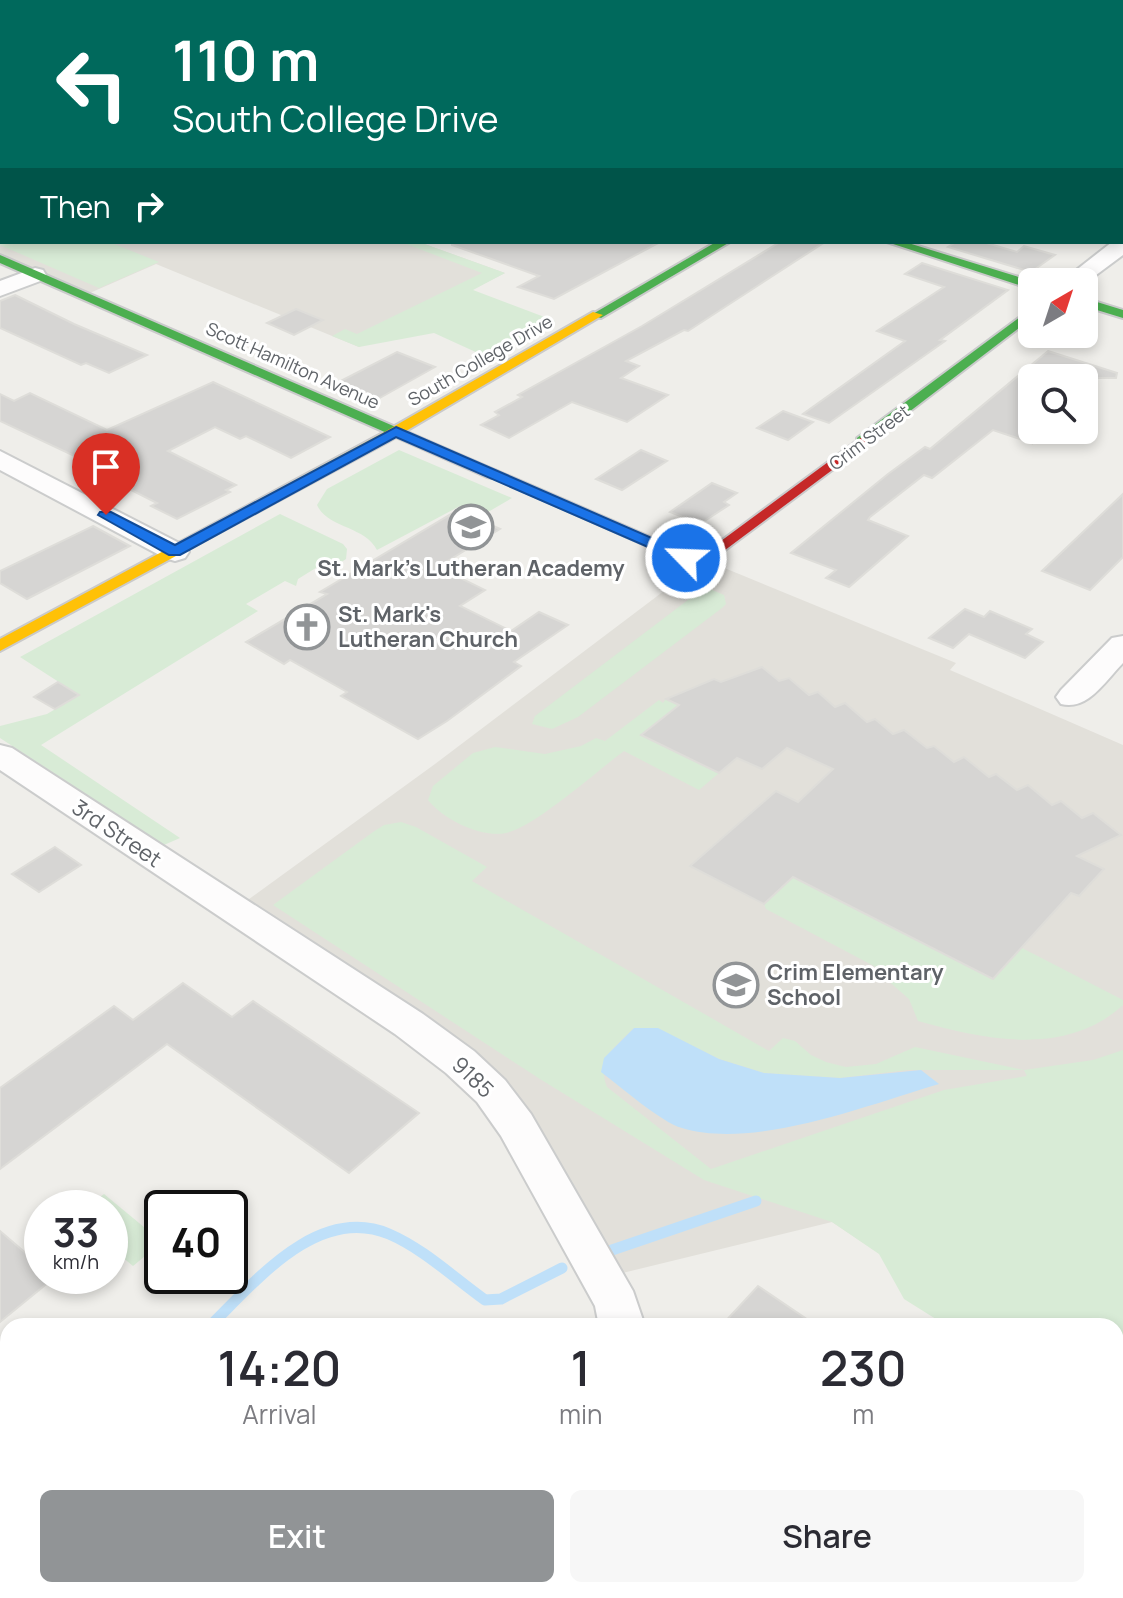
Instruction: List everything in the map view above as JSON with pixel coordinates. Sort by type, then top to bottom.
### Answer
[{"type":"street","name":"South College Drive","points":[[0,646],[396,432],[721,244]]},
{"type":"street","points":[[899,244],[1018,281]]},
{"type":"street","points":[[1091,268],[1123,244]]},
{"type":"street","name":"Scott Hamilton Avenue","points":[[0,259],[686,558],[705,560]]},
{"type":"street","points":[[0,289],[35,275]]},
{"type":"street","points":[[1098,306],[1123,314]]},
{"type":"street","name":"Crim Street","points":[[705,560],[1018,323]]},
{"type":"street","points":[[0,459],[175,552]]},
{"type":"street","points":[[1072,697],[1123,645]]},
{"type":"street","name":"3rd Street","points":[[0,755],[234,910]]},
{"type":"street","name":"9185","points":[[234,910],[409,1024],[460,1062],[491,1091],[516,1125],[617,1304],[620,1318]]},
{"type":"shaded area","points":[[0,244],[425,244],[505,273],[359,347],[156,264],[83,296],[0,259]]},
{"type":"shaded area","name":"Crim Elementary School","points":[[705,560],[956,663],[950,670],[1123,745],[1123,1318],[976,1318],[832,1222],[602,1278],[516,1125],[234,910],[435,764]]},
{"type":"green space","points":[[114,244],[159,262],[99,288],[0,245]]},
{"type":"green space","points":[[406,244],[425,244],[505,273],[473,290],[555,321],[491,359],[434,333],[359,347],[332,336],[345,329],[357,334],[482,273]]},
{"type":"green space","points":[[399,450],[512,498],[483,515],[460,506],[377,550],[364,536],[322,513],[317,505],[327,489]]},
{"type":"green space","points":[[280,514],[343,544],[347,549],[346,559],[337,565],[319,566],[298,579],[296,586],[285,581],[246,604],[258,611],[41,745],[180,838],[164,845],[0,738],[0,726],[47,714],[79,695],[20,657]]},
{"type":"green space","points":[[705,587],[724,595],[726,604],[722,608],[578,717],[552,729],[532,724],[535,716]]},
{"type":"green space","points":[[666,699],[679,705],[641,735],[719,773],[699,790],[624,751],[549,809],[506,833],[486,833],[464,826],[443,814],[428,800],[433,786],[473,753],[495,747],[545,754],[581,746],[596,738],[605,741],[659,700],[663,703]]},
{"type":"green space","points":[[401,822],[416,827],[487,867],[472,881],[769,1051],[783,1038],[795,1041],[811,1055],[826,1062],[846,1067],[876,1064],[915,1047],[1024,1070],[1093,1060],[1123,1050],[1123,1318],[934,1318],[904,1299],[879,1254],[832,1222],[704,1180],[540,1079],[273,905],[384,825]],"holes":[[[634,1028],[658,1029],[719,1059],[764,1073],[840,1078],[908,1070],[1024,1070],[1027,1076],[944,1090],[711,1169],[607,1087],[604,1069],[609,1054]]]},
{"type":"green space","points":[[793,877],[993,979],[1022,948],[1123,1000],[1123,1005],[1101,1021],[1051,1038],[998,1038],[918,1021],[909,999],[886,979],[889,974],[766,909],[764,904]]},
{"type":"green space","points":[[128,1214],[144,1227],[144,1257],[133,1266],[128,1262]]},
{"type":"water","points":[[634,1028],[658,1028],[719,1059],[764,1073],[840,1078],[921,1070],[939,1084],[845,1113],[776,1129],[711,1133],[682,1128],[653,1112],[601,1072],[604,1058]]},
{"type":"building","points":[[656,244],[554,299],[518,287],[539,276],[452,245]]},
{"type":"building","points":[[777,244],[822,244],[688,331],[684,330],[626,361],[639,366],[621,378],[668,395],[627,422],[572,402],[509,438],[481,425],[499,415],[495,412],[522,397],[518,395],[642,326]]},
{"type":"building","points":[[953,244],[990,244],[1017,252],[1024,246],[1055,255],[1037,268],[1018,268],[948,247]]},
{"type":"building","points":[[922,263],[1008,290],[940,340],[945,341],[829,423],[803,414],[905,341],[877,331],[944,287],[905,274]]},
{"type":"building","points":[[15,295],[147,355],[109,373],[86,363],[81,365],[0,328],[0,301]]},
{"type":"building","points":[[296,309],[323,320],[294,335],[267,323]]},
{"type":"building","points":[[1048,351],[1089,364],[1032,364]]},
{"type":"building","points":[[397,352],[435,367],[369,404],[329,387]]},
{"type":"building","points":[[1098,367],[1117,373],[1116,378],[1098,378]]},
{"type":"building","points":[[1018,376],[1018,438],[993,430],[932,478],[924,475],[870,517],[868,520],[908,536],[849,587],[826,578],[836,570],[791,553],[888,474],[925,447],[930,449]]},
{"type":"building","points":[[213,382],[330,437],[291,458],[246,436],[240,439],[215,427],[168,451],[236,485],[226,490],[230,492],[177,519],[151,506],[157,503],[127,488],[134,484],[0,421],[0,394],[14,401],[30,393],[107,430]]},
{"type":"building","points":[[783,411],[813,422],[788,440],[757,428]]},
{"type":"building","points":[[641,450],[667,461],[622,490],[596,479]]},
{"type":"building","points":[[712,483],[737,493],[724,502],[729,505],[700,524],[670,512]]},
{"type":"building","points":[[1123,494],[1123,557],[1090,590],[1042,571]]},
{"type":"building","name":"St. Mark's Lutheran Church","points":[[458,510],[500,529],[438,567],[485,590],[460,606],[511,631],[539,612],[568,625],[514,662],[521,666],[447,721],[418,739],[341,696],[347,692],[290,660],[284,664],[246,642],[327,594],[320,592]]},
{"type":"building","points":[[93,526],[130,546],[27,599],[0,583],[0,571]]},
{"type":"building","points":[[965,609],[984,617],[990,611],[1032,629],[1026,634],[1043,642],[1025,658],[969,634],[953,648],[929,638]]},
{"type":"building","points":[[762,667],[779,681],[789,678],[809,695],[818,692],[835,707],[845,703],[867,722],[875,719],[893,734],[904,730],[927,748],[934,746],[954,762],[964,757],[989,777],[996,774],[1017,790],[1028,785],[1052,805],[1061,801],[1082,818],[1093,813],[1121,835],[1077,856],[1104,869],[1079,896],[1071,893],[993,979],[793,877],[764,904],[690,866],[776,791],[798,802],[833,769],[787,748],[762,769],[737,758],[719,773],[641,735],[679,705],[666,699],[714,679],[721,682]]},
{"type":"building","points":[[58,682],[79,695],[55,709],[34,697]]},
{"type":"building","points":[[55,847],[81,865],[39,892],[12,874]]},
{"type":"building","points":[[183,983],[232,1017],[253,1001],[419,1113],[349,1173],[167,1044],[0,1169],[0,1088],[114,1006],[133,1020]]},
{"type":"building","points":[[0,1231],[24,1252],[24,1294],[34,1294],[5,1318],[0,1318]]},
{"type":"building","points":[[758,1286],[805,1318],[728,1318]]},
{"type":"waterway","points":[[612,1250],[756,1201]]},
{"type":"waterway","points":[[218,1318],[290,1252],[313,1238],[337,1230],[363,1228],[402,1240],[485,1300],[501,1299],[562,1268]]},
{"type":"traffic: fast","points":[[597,315],[721,244]]},
{"type":"traffic: fast","points":[[899,244],[1018,281]]},
{"type":"traffic: fast","points":[[0,259],[492,474]]},
{"type":"traffic: fast","points":[[1098,306],[1123,314]]},
{"type":"traffic: fast","points":[[862,441],[1018,323]]},
{"type":"traffic: slow","points":[[0,646],[384,438],[597,315]]},
{"type":"traffic: jam","points":[[492,474],[686,558],[705,560],[862,441]]},
{"type":"place","name":"St. Mark's Lutheran Academy","points":[[471,527]]},
{"type":"place","name":"St. Mark's Lutheran Church","points":[[307,627]]},
{"type":"place","name":"Crim Elementary School","points":[[736,985]]},
{"type":"route","points":[[106,515],[175,552],[396,432],[686,558]]}]
